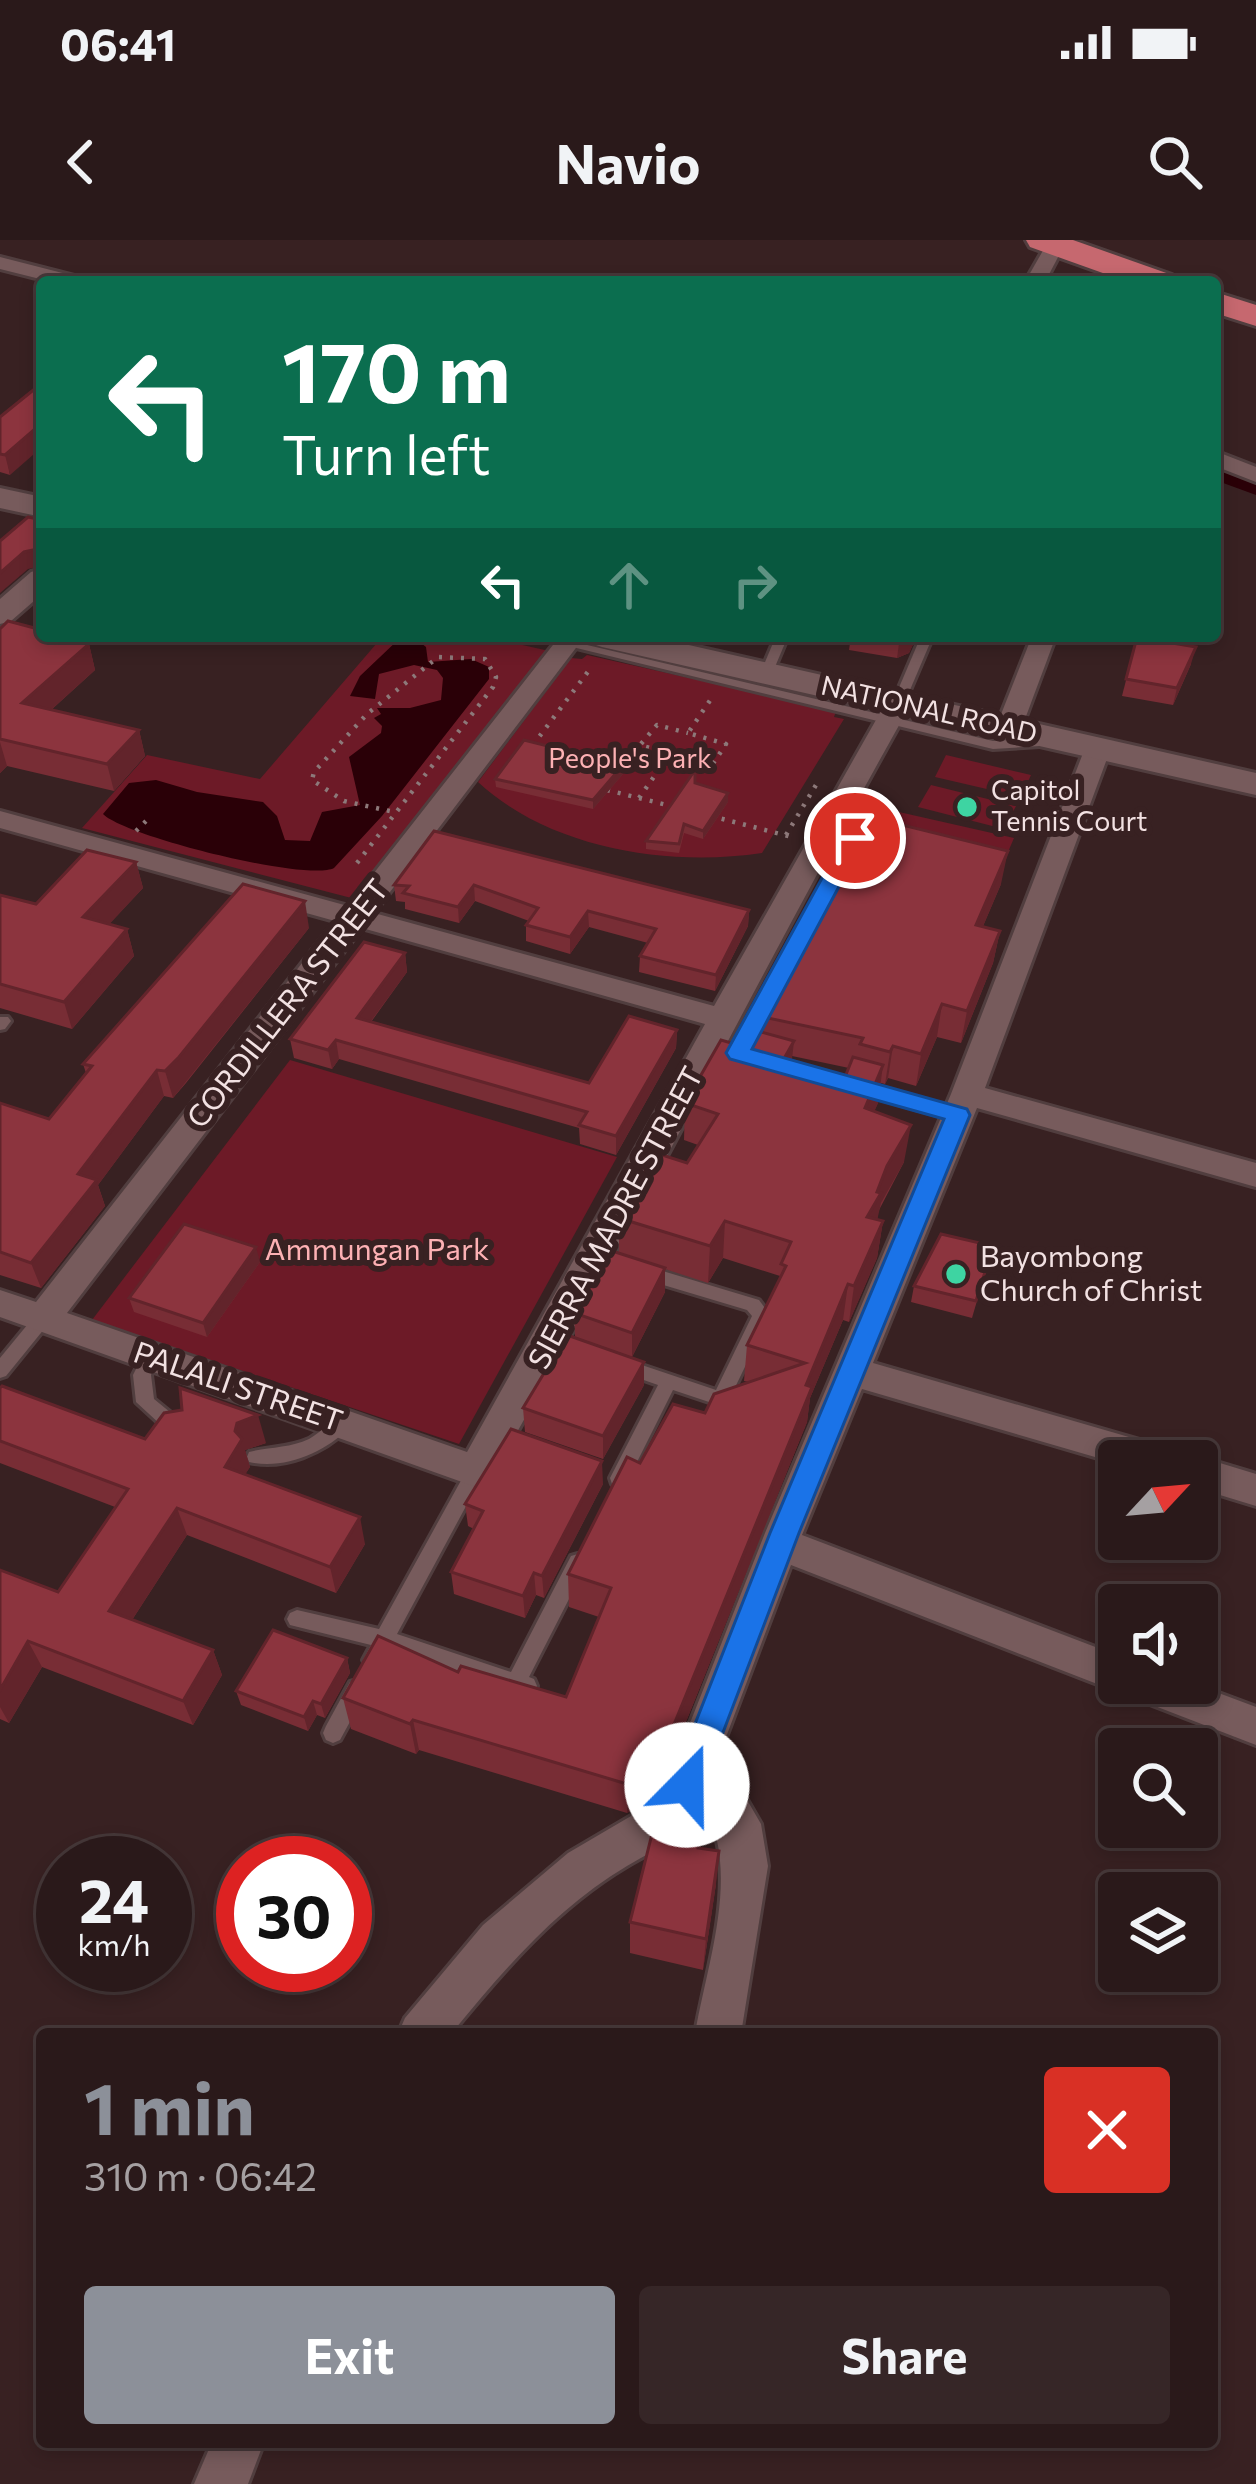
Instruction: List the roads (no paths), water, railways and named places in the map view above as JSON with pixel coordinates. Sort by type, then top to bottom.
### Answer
[{"type":"highway","points":[[1052,242],[1144,276]]},
{"type":"highway","points":[[1221,304],[1256,316]]},
{"type":"main road","points":[[0,498],[36,506]]},
{"type":"main road","name":"NATIONAL ROAD","points":[[585,646],[766,674],[893,712],[1009,728],[1256,784]]},
{"type":"street","points":[[1038,276],[1052,242]]},
{"type":"street","points":[[0,263],[51,276]]},
{"type":"street","points":[[1221,460],[1256,475]]},
{"type":"street","points":[[0,615],[36,583]]},
{"type":"street","points":[[1009,728],[1042,642]]},
{"type":"street","name":"CORDILLERA STREET","points":[[43,1318],[340,911],[585,646]]},
{"type":"street","name":"SIERRA MADRE STREET","points":[[476,1471],[509,1438],[561,1345],[596,1258],[738,1023],[801,873],[893,712]]},
{"type":"street","points":[[426,2028],[499,1941],[583,1868],[676,1813],[962,1104],[1079,744]]},
{"type":"street","points":[[0,819],[738,1023]]},
{"type":"street","points":[[962,1104],[1256,1175]]},
{"type":"street","name":"PALALI STREET","points":[[0,1303],[476,1471]]},
{"type":"street","points":[[854,1372],[1098,1443]]},
{"type":"street","points":[[1218,1478],[1256,1490]]},
{"type":"street","points":[[783,1545],[1098,1666]]},
{"type":"street","points":[[1198,1704],[1256,1726]]},
{"type":"street","points":[[698,1756],[739,1824],[746,1866],[719,2028]]},
{"type":"street","points":[[221,2484],[236,2448]]},
{"type":"lane","points":[[766,674],[779,642]]},
{"type":"lane","points":[[893,712],[924,642]]},
{"type":"lane","points":[[585,646],[893,712],[1003,746],[1079,744]]},
{"type":"lane","points":[[822,837],[876,844]]},
{"type":"lane","points":[[855,838],[738,1023],[738,1053],[962,1104]]},
{"type":"lane","points":[[596,1258],[759,1310],[761,1315],[721,1399],[610,1361]]},
{"type":"lane","name":"CORDILLERA STREET","points":[[0,1371],[43,1318]]},
{"type":"lane","points":[[152,1356],[142,1375],[145,1402],[180,1431]]},
{"type":"lane","points":[[600,1470],[616,1486],[669,1381]]},
{"type":"lane","points":[[256,1457],[286,1455],[322,1443],[342,1424]]},
{"type":"lane","name":"SIERRA MADRE STREET","points":[[333,1733],[476,1471]]},
{"type":"lane","points":[[516,1682],[584,1550]]},
{"type":"lane","points":[[297,1619],[384,1639],[538,1689]]},
{"type":"waterway","points":[[1221,469],[1256,484]]},
{"type":"place","name":"Capitol Tennis Court","points":[[967,807]]},
{"type":"place","name":"Bayombong Church of Christ","points":[[956,1274]]},
{"type":"park label","name":"People's Park","points":[[630,759]]},
{"type":"park label","name":"Ammungan Park","points":[[377,1250]]}]
